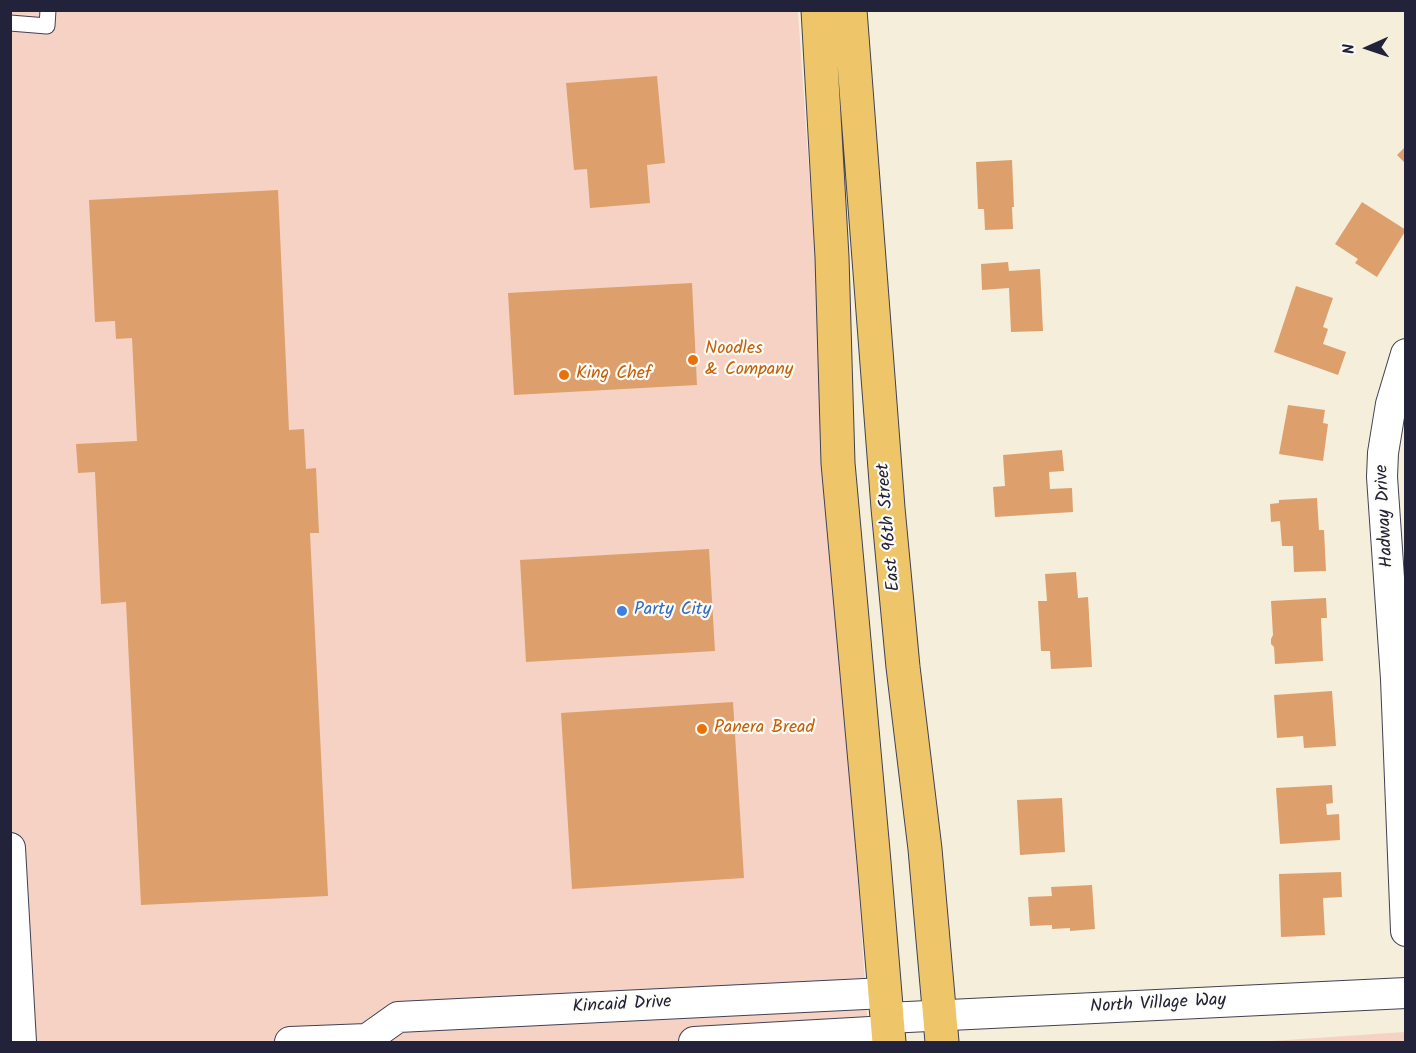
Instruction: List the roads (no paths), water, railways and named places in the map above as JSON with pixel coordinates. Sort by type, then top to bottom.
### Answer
[{"type":"main road","points":[[818,10],[832,257],[838,463],[906,1023]]},
{"type":"main road","name":"East 96th Street","points":[[850,10],[888,508],[903,668],[925,849],[906,1023]]},
{"type":"street","name":"Hadway Drive","points":[[1406,354],[1391,404],[1383,453],[1382,477],[1401,679],[1406,931]]},
{"type":"street","points":[[10,848],[21,1042]]},
{"type":"street","name":"North Village Way","points":[[906,1023],[1406,993]]},
{"type":"street","name":"Kincaid Drive","points":[[290,1042],[369,1041],[398,1017],[906,1023]]},
{"type":"street","points":[[694,1042],[906,1023]]},
{"type":"lane","points":[[10,23],[47,26],[48,10]]},
{"type":"place","name":"Noodles & Company","points":[[693,360]]},
{"type":"place","name":"King Chef","points":[[564,375]]},
{"type":"place","name":"Party City","points":[[622,611]]},
{"type":"place","name":"Panera Bread","points":[[702,729]]}]
